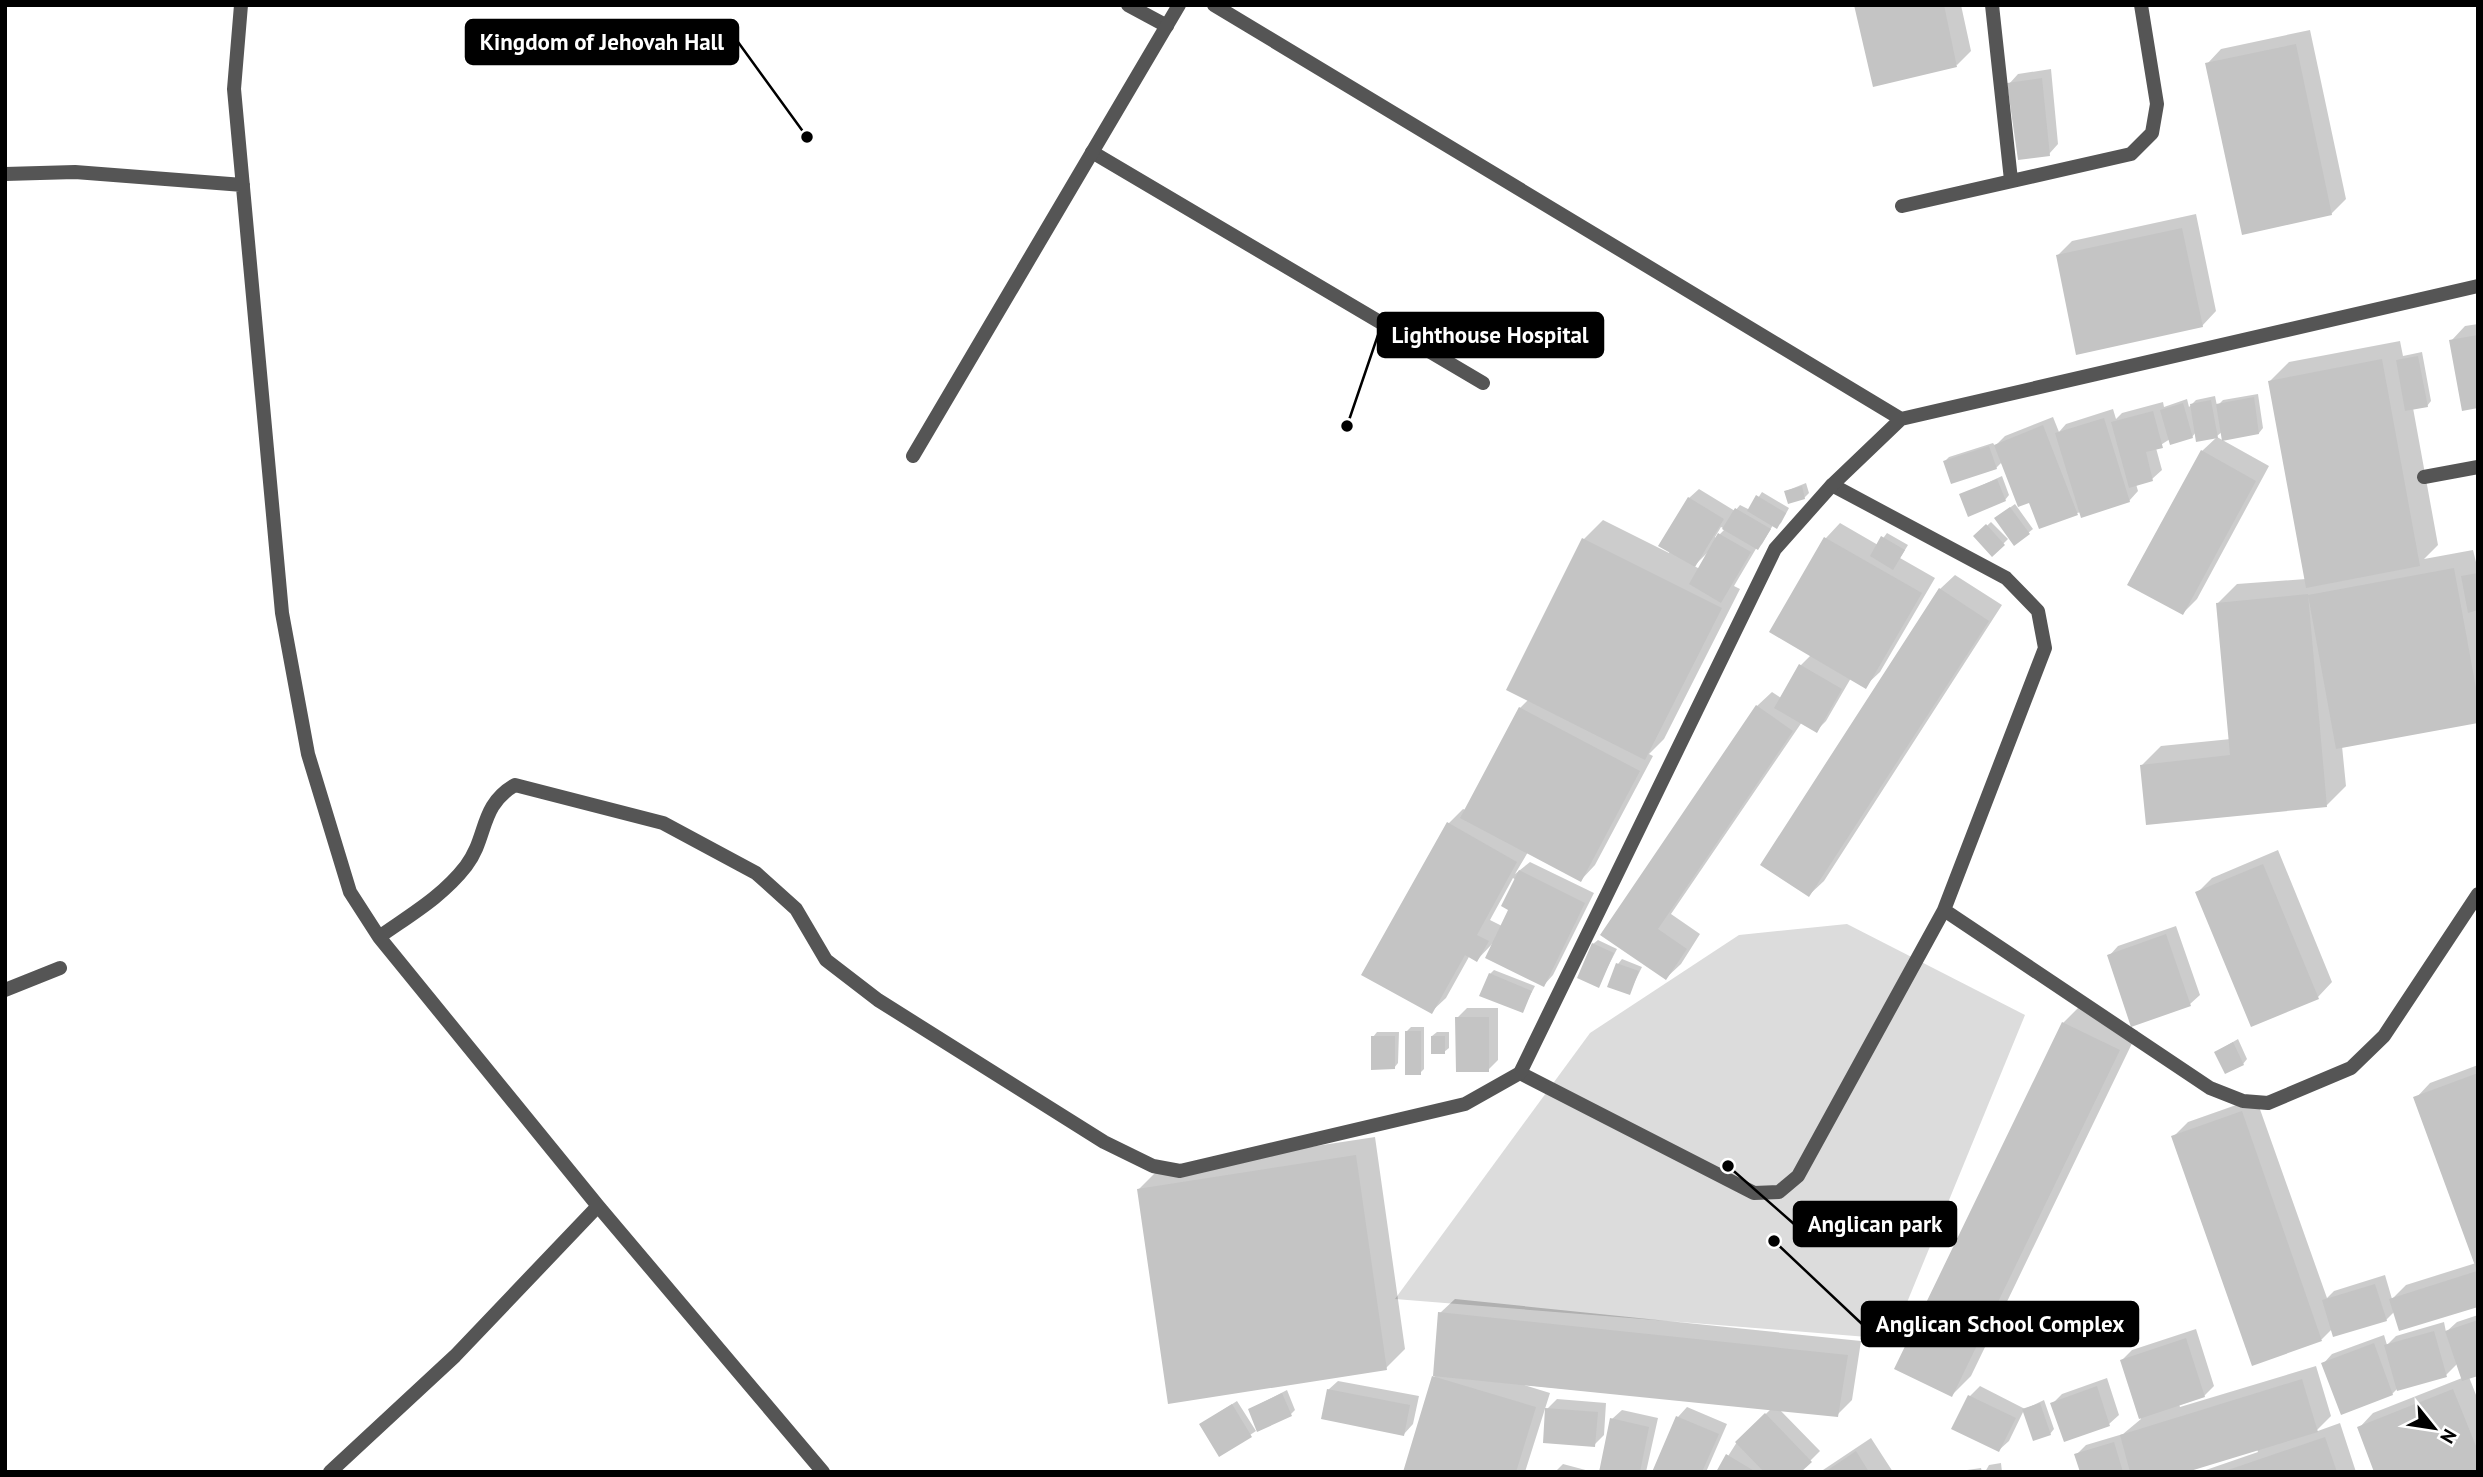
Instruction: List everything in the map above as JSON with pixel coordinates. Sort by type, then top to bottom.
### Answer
[{"type":"street","points":[[241,5],[233,89],[282,613],[308,754],[350,892],[379,937],[598,1206],[823,1472]]},
{"type":"street","points":[[1128,5],[1167,26]]},
{"type":"street","points":[[913,456],[1179,5]]},
{"type":"street","points":[[1214,5],[1901,419]]},
{"type":"street","points":[[1992,5],[2011,180]]},
{"type":"street","points":[[1902,206],[2131,153],[2152,133],[2157,104],[2141,5]]},
{"type":"street","points":[[1092,152],[1483,383]]},
{"type":"street","points":[[5,174],[75,172],[243,185]]},
{"type":"street","points":[[379,937],[446,891],[469,862],[491,806],[499,794],[515,785],[663,823],[756,873],[796,909],[826,960],[878,1000],[1104,1142],[1153,1166],[1180,1171],[1465,1104],[1520,1073],[1775,549],[1832,485],[1901,419],[2478,286]]},
{"type":"street","points":[[2424,477],[2478,467]]},
{"type":"street","points":[[1520,1073],[1754,1194],[1779,1192],[1798,1177],[1944,910],[2045,648],[2038,611],[2006,578],[1832,485]]},
{"type":"street","points":[[1944,910],[2210,1088],[2243,1101],[2267,1103],[2351,1068],[2384,1036],[2478,894]]},
{"type":"street","points":[[5,990],[60,968]]},
{"type":"street","points":[[330,1472],[455,1356],[598,1206]]},
{"type":"shaded area","points":[[1847,924],[2025,1015],[1892,1339],[1395,1299],[1590,1033],[1739,935]]},
{"type":"building","points":[[1854,5],[1944,5],[1957,67],[1873,87]]},
{"type":"building","points":[[2296,44],[2332,215],[2242,235],[2205,63]]},
{"type":"building","points":[[2042,78],[2050,156],[2018,160],[2007,83]]},
{"type":"building","points":[[2182,228],[2203,327],[2076,355],[2056,255]]},
{"type":"building","points":[[2478,335],[2478,408],[2462,411],[2449,340]]},
{"type":"building","points":[[2418,356],[2428,407],[2405,411],[2396,360]]},
{"type":"building","points":[[2382,359],[2420,566],[2306,588],[2268,381]]},
{"type":"building","points":[[2254,397],[2259,434],[2222,441],[2216,404]]},
{"type":"building","points":[[2211,400],[2218,438],[2196,442],[2190,404]]},
{"type":"building","points":[[2183,403],[2193,438],[2170,445],[2160,410]]},
{"type":"building","points":[[2153,411],[2163,448],[2146,452],[2153,481],[2129,488],[2111,422]]},
{"type":"building","points":[[2104,418],[2130,502],[2081,518],[2055,433]]},
{"type":"building","points":[[2043,425],[2078,515],[2039,529],[2029,503],[2018,507],[1994,445]]},
{"type":"building","points":[[1989,446],[1997,469],[1951,484],[1943,461]]},
{"type":"building","points":[[2201,450],[2256,481],[2183,615],[2127,585]]},
{"type":"building","points":[[1997,479],[2006,501],[1968,517],[1959,494]]},
{"type":"building","points":[[1802,486],[1805,499],[1788,504],[1784,491]]},
{"type":"building","points":[[1756,495],[1786,513],[1777,529],[1747,511]]},
{"type":"building","points":[[1688,497],[1724,519],[1695,567],[1658,546]]},
{"type":"building","points":[[2010,507],[2030,534],[2014,546],[1994,518]]},
{"type":"building","points":[[1735,508],[1771,529],[1758,550],[1722,529]]},
{"type":"building","points":[[1986,524],[2005,545],[1992,557],[1973,536]]},
{"type":"building","points":[[1718,533],[1751,552],[1721,603],[1689,584]]},
{"type":"building","points":[[1881,536],[1905,550],[1893,570],[1870,556]]},
{"type":"building","points":[[1824,537],[1922,593],[1866,689],[1769,632]]},
{"type":"building","points":[[1582,538],[1722,608],[1645,760],[1506,690]]},
{"type":"building","points":[[2454,568],[2478,699],[2478,723],[2336,749],[2308,595]]},
{"type":"building","points":[[2478,573],[2478,610],[2468,613],[2461,576]]},
{"type":"building","points":[[1939,588],[1989,621],[1809,897],[1760,865]]},
{"type":"building","points":[[2308,594],[2327,807],[2146,825],[2140,765],[2230,755],[2216,603]]},
{"type":"building","points":[[1799,664],[1842,689],[1817,733],[1774,708]]},
{"type":"building","points":[[1756,705],[1793,731],[1658,929],[1687,949],[1666,980],[1600,935]]},
{"type":"building","points":[[1519,707],[1640,771],[1581,882],[1460,818]]},
{"type":"building","points":[[1447,822],[1517,862],[1477,935],[1489,941],[1477,962],[1465,955],[1432,1014],[1361,975]]},
{"type":"building","points":[[2263,864],[2319,999],[2251,1027],[2195,892]]},
{"type":"building","points":[[1519,870],[1585,903],[1544,987],[1485,958],[1508,910],[1501,906]]},
{"type":"building","points":[[2166,934],[2191,1006],[2131,1027],[2107,955]]},
{"type":"building","points":[[1592,943],[1614,953],[1599,988],[1577,978]]},
{"type":"building","points":[[1616,963],[1639,971],[1630,995],[1607,987]]},
{"type":"building","points":[[1489,973],[1532,991],[1523,1013],[1479,996]]},
{"type":"building","points":[[1455,1017],[1489,1017],[1489,1072],[1456,1072]]},
{"type":"building","points":[[2062,1022],[2120,1050],[1952,1397],[1894,1369]]},
{"type":"building","points":[[1405,1031],[1421,1031],[1421,1075],[1405,1075]]},
{"type":"building","points":[[1371,1036],[1395,1036],[1395,1069],[1371,1070]]},
{"type":"building","points":[[1431,1036],[1445,1036],[1445,1054],[1431,1054]]},
{"type":"building","points":[[2233,1042],[2244,1065],[2225,1074],[2214,1052]]},
{"type":"building","points":[[2478,1073],[2478,1307],[2399,1331],[2389,1299],[2477,1271],[2413,1097]]},
{"type":"building","points":[[2242,1111],[2322,1341],[2252,1366],[2171,1136]]},
{"type":"building","points":[[1356,1155],[1387,1370],[1168,1404],[1137,1189]]},
{"type":"building","points":[[2375,1284],[2387,1321],[2333,1337],[2322,1300]]},
{"type":"building","points":[[1438,1312],[1848,1355],[1838,1417],[1433,1376]]},
{"type":"building","points":[[2478,1320],[2478,1376],[2462,1381],[2445,1331]]},
{"type":"building","points":[[2434,1331],[2447,1377],[2397,1391],[2384,1345]]},
{"type":"building","points":[[2186,1338],[2205,1397],[2139,1419],[2120,1360]]},
{"type":"building","points":[[2374,1343],[2393,1395],[2341,1415],[2321,1363]]},
{"type":"building","points":[[1432,1376],[1536,1407],[1516,1472],[1403,1472]]},
{"type":"building","points":[[2302,1379],[2318,1432],[2187,1472],[2130,1472],[2120,1435]]},
{"type":"building","points":[[2097,1386],[2110,1426],[2064,1442],[2050,1403]]},
{"type":"building","points":[[1327,1389],[1410,1405],[1404,1436],[1321,1419]]},
{"type":"building","points":[[2453,1389],[2478,1451],[2478,1472],[2374,1472],[2357,1427]]},
{"type":"building","points":[[1282,1393],[1292,1416],[1257,1432],[1248,1409]]},
{"type":"building","points":[[1968,1395],[2016,1418],[1999,1452],[1951,1429]]},
{"type":"building","points":[[2040,1403],[2051,1435],[2033,1441],[2022,1409]]},
{"type":"building","points":[[1232,1404],[1252,1437],[1219,1457],[1199,1424]]},
{"type":"building","points":[[1545,1408],[1598,1412],[1595,1447],[1543,1443]]},
{"type":"building","points":[[1765,1413],[1812,1462],[1801,1472],[1764,1472],[1735,1442]]},
{"type":"building","points":[[1676,1416],[1719,1434],[1702,1472],[1652,1472]]},
{"type":"building","points":[[1610,1418],[1649,1427],[1640,1472],[1599,1472]]},
{"type":"building","points":[[2325,1437],[2337,1472],[2225,1472],[2225,1471]]},
{"type":"building","points":[[2114,1442],[2123,1472],[2080,1472],[2074,1454]]},
{"type":"building","points":[[1856,1451],[1869,1472],[1825,1472]]},
{"type":"building","points":[[1726,1454],[1756,1472],[1716,1472]]},
{"type":"place","name":"Kingdom of Jehovah Hall","points":[[807,137]]},
{"type":"place","name":"Lighthouse Hospital","points":[[1347,426]]},
{"type":"place","name":"Anglican park","points":[[1728,1166]]},
{"type":"place","name":"Anglican School Complex","points":[[1774,1241]]}]
